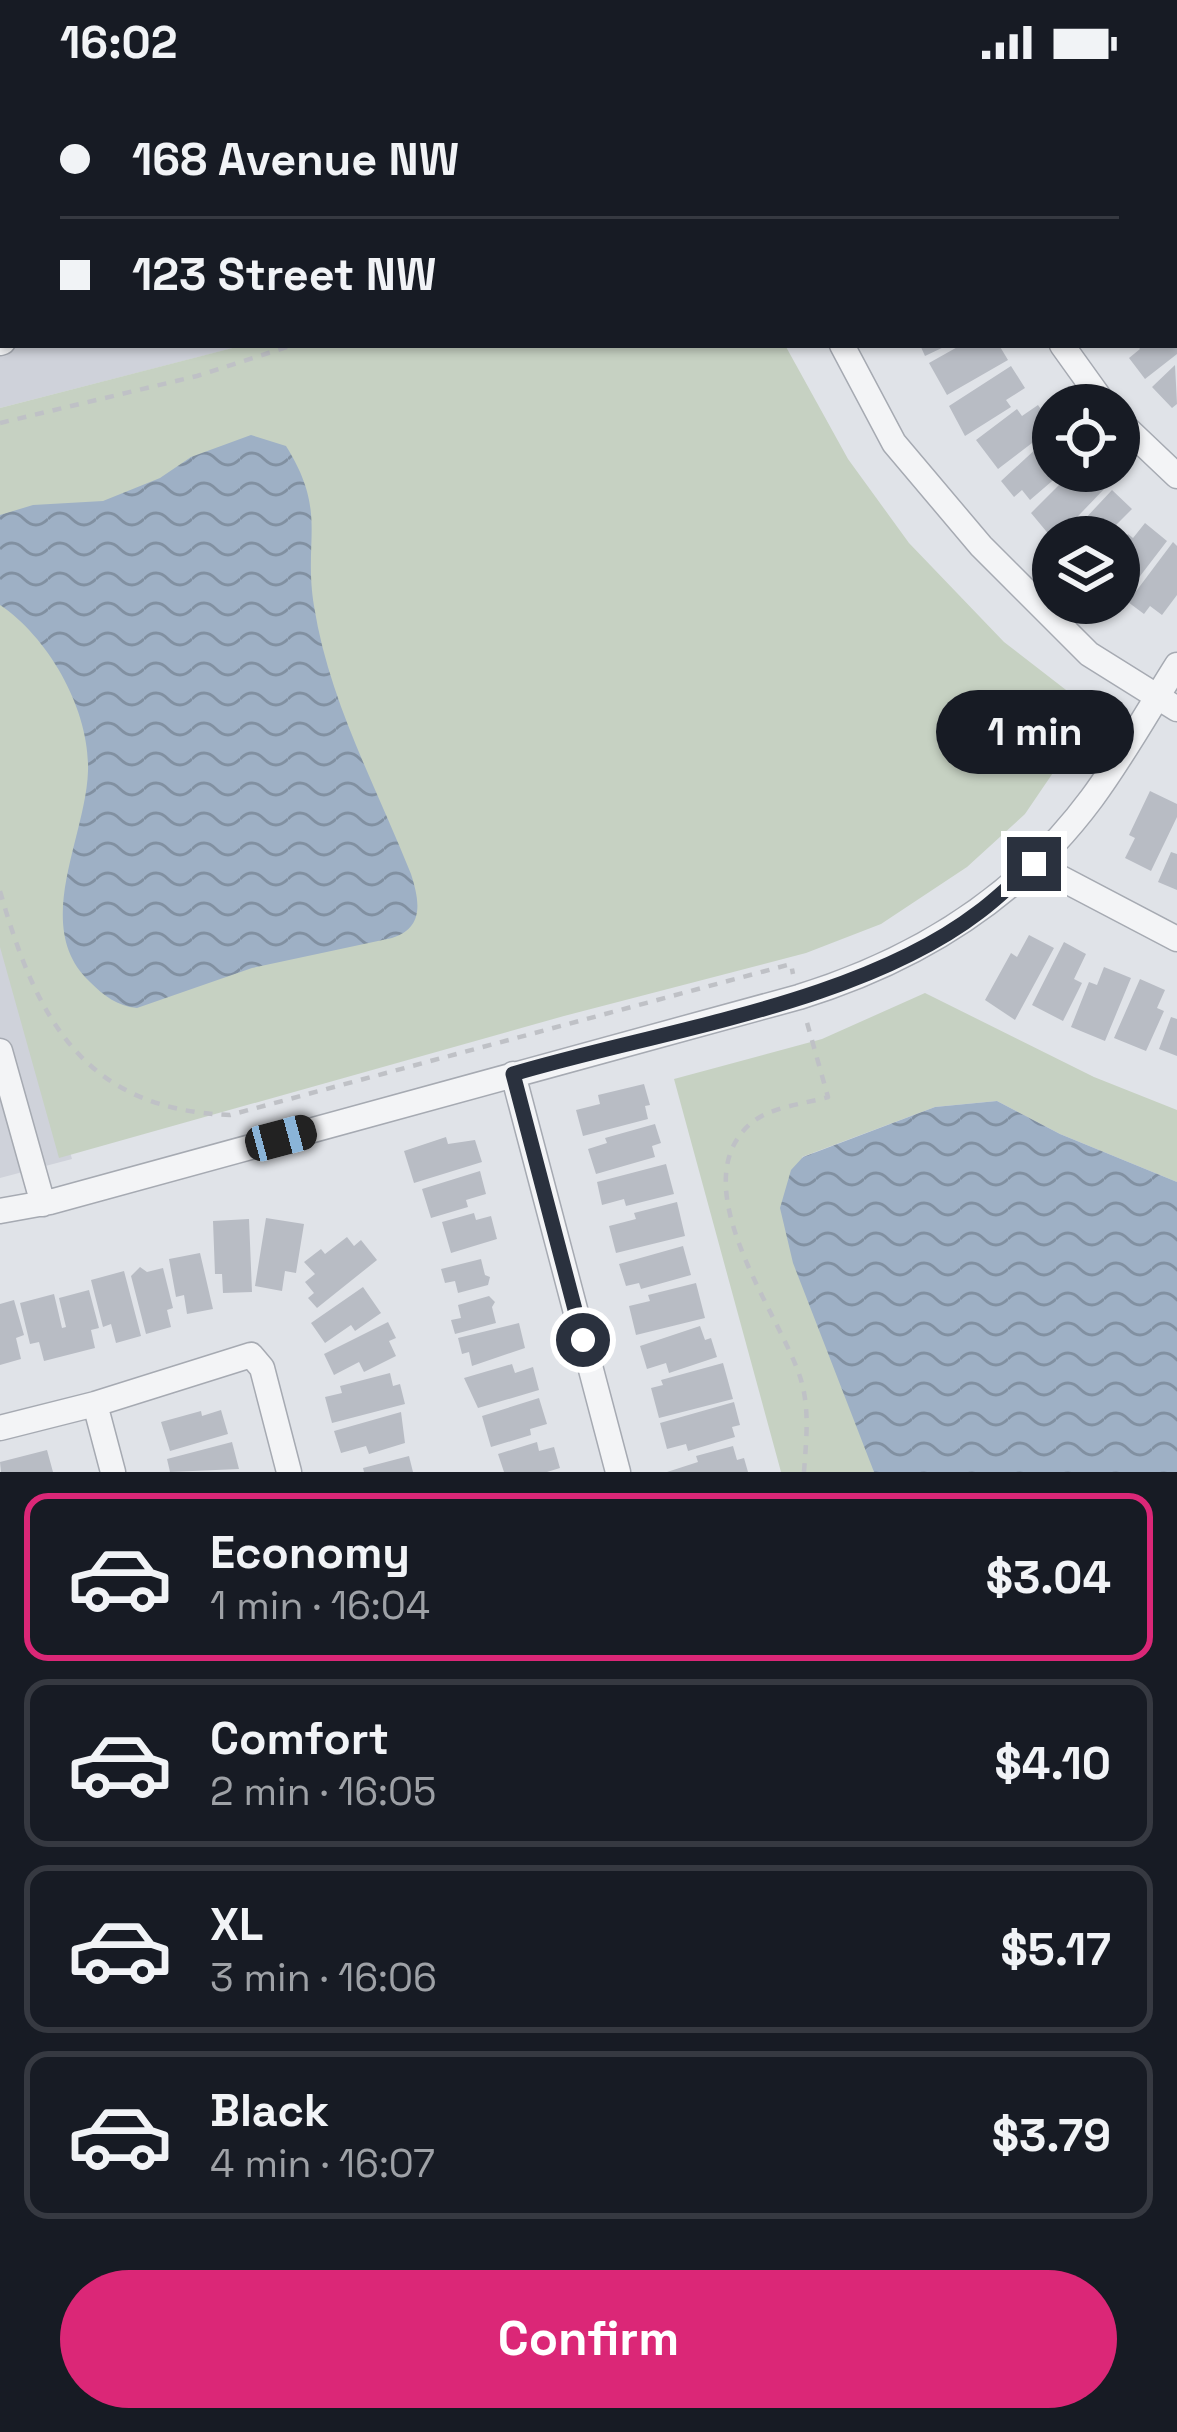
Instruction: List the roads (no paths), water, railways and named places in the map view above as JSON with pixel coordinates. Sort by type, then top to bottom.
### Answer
[{"type":"street","points":[[844,348],[894,443],[981,546],[1089,654],[1166,704]]},
{"type":"street","points":[[1064,348],[1090,384]]},
{"type":"street","points":[[1140,441],[1177,476]]},
{"type":"street","points":[[0,1211],[46,1203],[799,997],[880,968],[977,914],[1034,864],[1166,704],[1177,665]]},
{"type":"street","points":[[1034,864],[1177,940]]},
{"type":"street","points":[[0,1051],[46,1203]]},
{"type":"street","points":[[513,1074],[618,1472]]},
{"type":"street","points":[[0,1224],[46,1203]]},
{"type":"street","points":[[0,1427],[95,1404],[250,1355],[262,1368],[290,1472]]},
{"type":"street","points":[[95,1404],[113,1472]]},
{"type":"water","points":[[251,435],[286,446],[307,490],[311,582],[321,641],[355,743],[411,874],[417,913],[410,928],[392,938],[252,968],[130,1007],[111,1000],[90,982],[73,960],[65,935],[66,881],[85,797],[87,748],[74,700],[50,656],[0,605],[0,515],[33,505],[103,501],[160,478],[191,457]]},
{"type":"water","points":[[997,1101],[1060,1134],[1177,1182],[1177,1472],[874,1472],[793,1263],[780,1208],[791,1170],[803,1157],[935,1107]]}]
